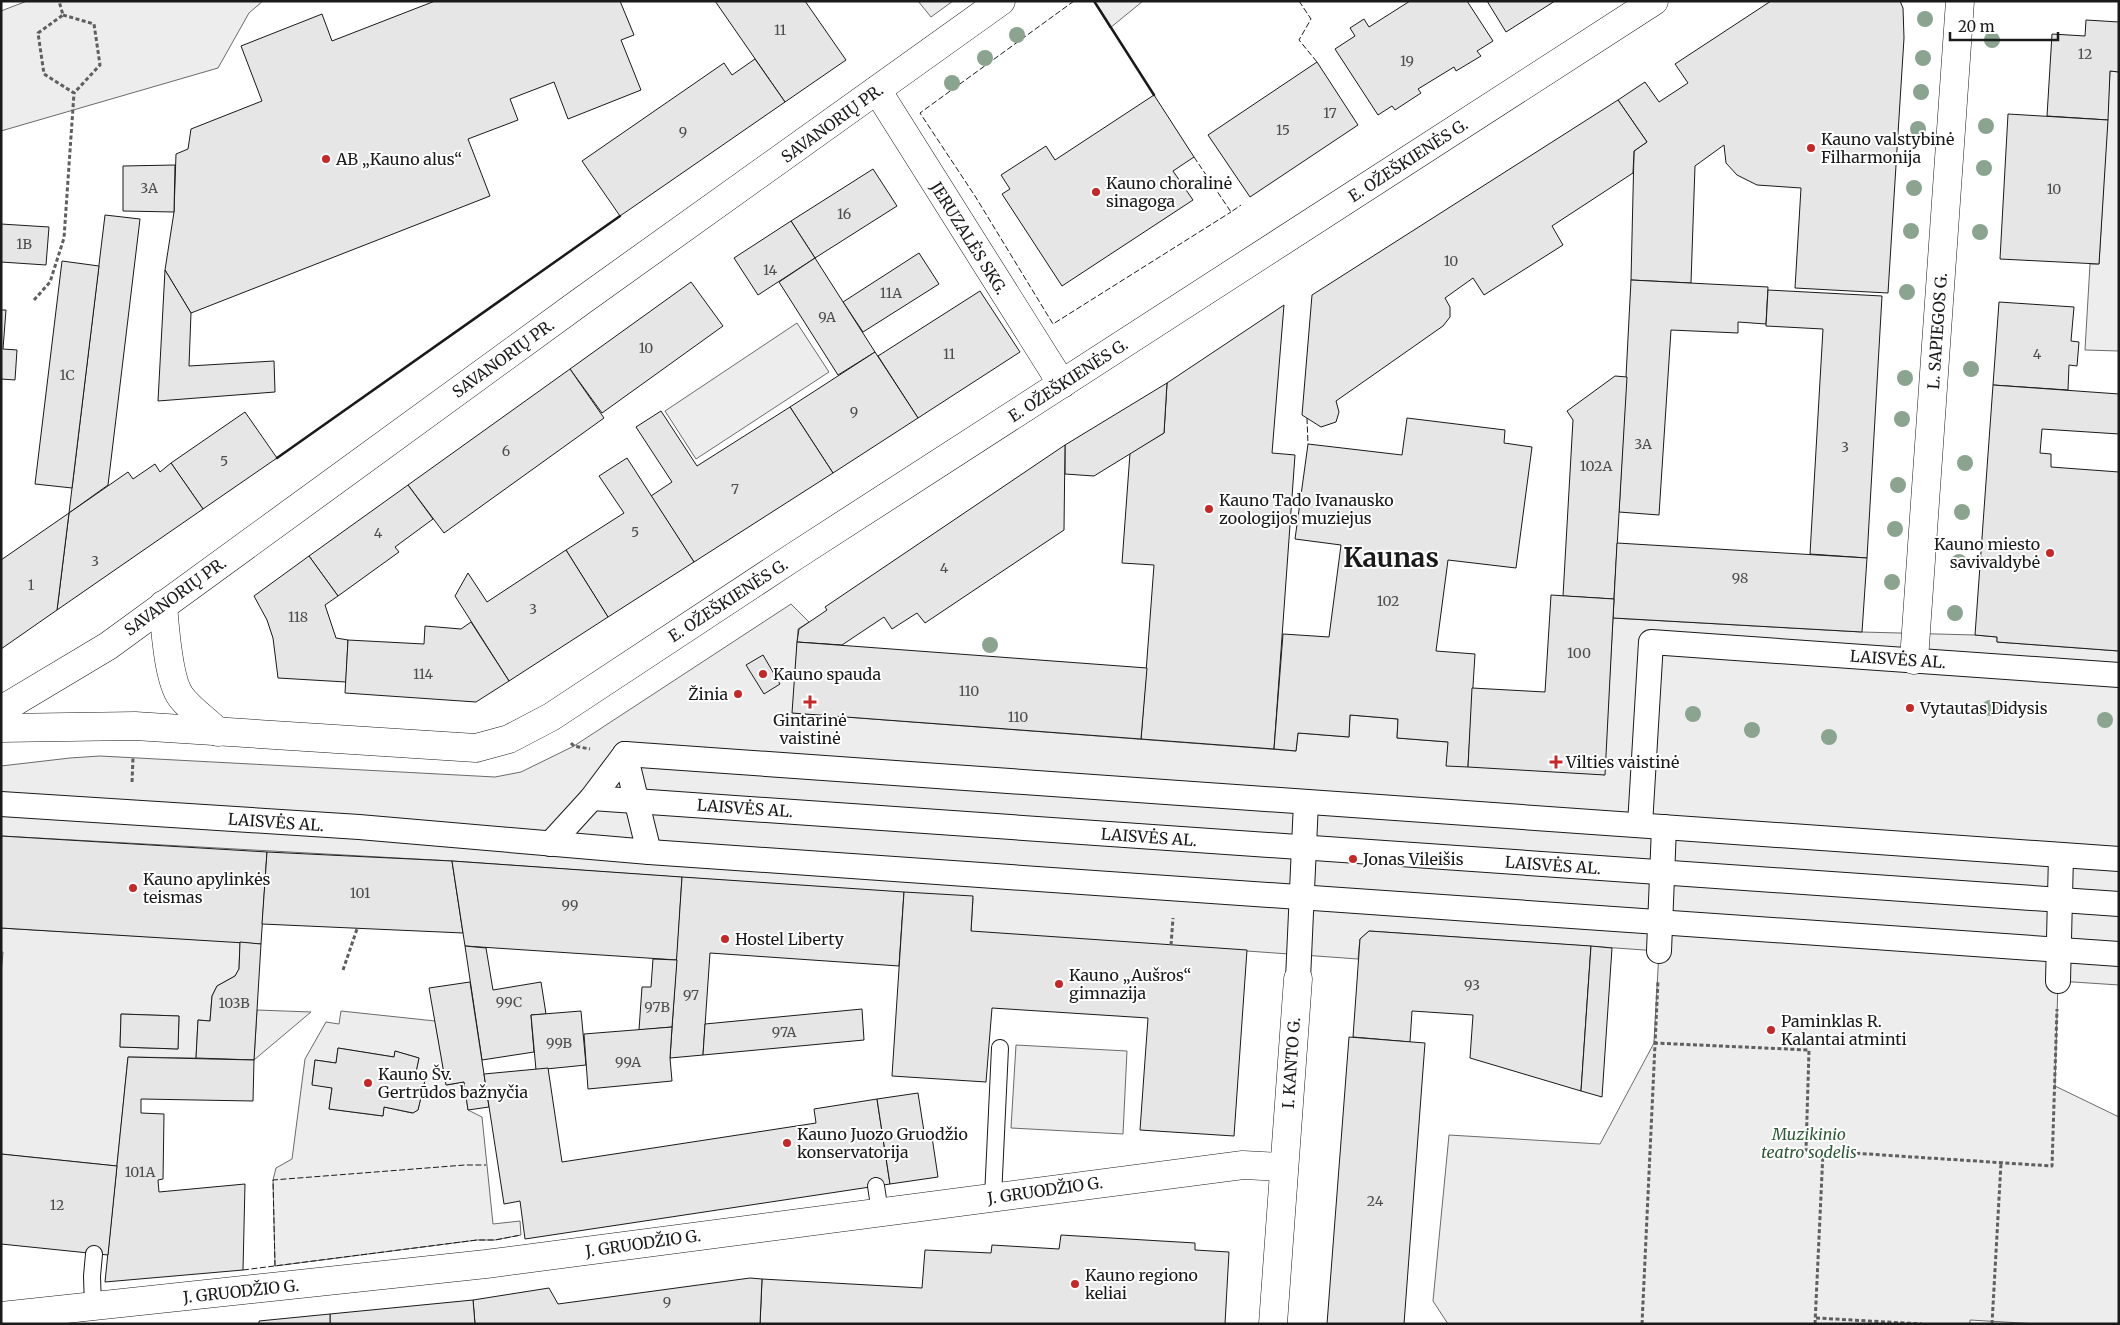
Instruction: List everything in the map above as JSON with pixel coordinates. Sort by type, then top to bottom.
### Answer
[{"type":"street","name":"SAVANORIŲ PR.","points":[[1,710],[108,646],[583,300],[1001,1]]},
{"type":"street","name":"E. OŽEŠKIENĖS G.","points":[[218,732],[476,748],[509,739],[551,717],[1654,1]]},
{"type":"street","name":"L. SAPIEGOS G.","points":[[1914,660],[1960,1]]},
{"type":"street","name":"JERUZALĖS SKG.","points":[[877,90],[1062,384]]},
{"type":"street","points":[[163,606],[165,636],[172,674],[180,696],[218,732]]},
{"type":"street","name":"LAISVĖS AL.","points":[[1640,825],[1651,642],[2119,675]]},
{"type":"street","points":[[1,728],[135,726],[218,732]]},
{"type":"street","points":[[550,844],[592,798],[625,754]]},
{"type":"street","points":[[625,754],[649,852]]},
{"type":"street","points":[[625,754],[2119,859]]},
{"type":"street","name":"LAISVĖS AL.","points":[[592,798],[2119,904]]},
{"type":"street","name":"I. KANTO G.","points":[[1273,1324],[1298,979],[1306,802]]},
{"type":"street","name":"LAISVĖS AL.","points":[[1,804],[359,827],[649,852],[2119,954]]},
{"type":"street","points":[[1659,951],[1664,826]]},
{"type":"street","points":[[2058,981],[2061,855]]},
{"type":"street","name":"J. GRUODŽIO G.","points":[[1,1316],[93,1308],[486,1264],[878,1199],[993,1197],[1243,1165],[1284,1167]]},
{"type":"lane","points":[[993,1197],[1000,1048]]},
{"type":"lane","points":[[93,1308],[92,1276],[94,1254]]},
{"type":"path","points":[[59,1],[63,15]]},
{"type":"path","points":[[63,15],[38,33],[44,74],[74,94]]},
{"type":"path","points":[[34,300],[50,282],[64,238],[74,94],[100,65],[94,24],[63,15]]},
{"type":"path","points":[[1171,945],[1173,917]]},
{"type":"path","points":[[343,970],[357,929]]},
{"type":"path","points":[[1642,1324],[1659,951]]},
{"type":"path","points":[[1654,1043],[1809,1050],[1806,1150],[2052,1166],[2058,981]]},
{"type":"path","points":[[1815,1324],[1823,1152]]},
{"type":"path","points":[[1992,1324],[2000,1163]]},
{"type":"path","points":[[1816,1318],[1922,1324]]},
{"type":"shaded area","points":[[27,1],[263,1],[249,13],[218,68],[1,131],[1,11]]},
{"type":"shaded area","points":[[918,1],[953,1],[931,17]]},
{"type":"shaded area","points":[[1094,1],[1143,1],[1110,28]]},
{"type":"shaded area","points":[[2110,71],[2119,72],[2119,351],[2085,350],[2090,264],[2099,264]]},
{"type":"shaded area","points":[[797,323],[829,372],[696,459],[665,411]]},
{"type":"shaded area","points":[[791,604],[809,622],[798,629],[793,713],[1296,751],[1298,733],[1349,737],[1350,715],[1398,719],[1397,738],[1448,742],[1604,775],[1613,618],[1862,632],[1975,635],[1997,637],[1997,642],[2119,651],[2119,985],[2058,981],[2055,1086],[2119,1117],[2119,1324],[2038,1324],[1970,1320],[1970,1324],[1448,1324],[1433,1301],[1449,1135],[1600,1144],[1654,1043],[1659,951],[1369,931],[1360,939],[1358,959],[971,932],[973,898],[452,861],[1,836],[1,766],[100,756],[495,777],[521,772],[574,746]]},
{"type":"shaded area","points":[[1,928],[240,942],[239,969],[235,976],[217,986],[212,996],[210,1021],[198,1020],[196,1058],[128,1057],[117,1166],[1,1154],[1,974],[3,952],[1,952]],"holes":[[[121,1014],[179,1016],[178,1049],[120,1047]]]},
{"type":"shaded area","points":[[257,1010],[311,1012],[254,1060]]},
{"type":"shaded area","points":[[341,1011],[435,1021],[447,1085],[464,1082],[468,1110],[482,1117],[493,1224],[520,1221],[521,1235],[495,1240],[477,1240],[275,1266],[273,1180],[276,1168],[292,1159],[305,1059],[326,1022],[339,1024]],"holes":[[[338,1048],[394,1057],[395,1051],[419,1058],[416,1072],[425,1080],[418,1110],[412,1113],[384,1107],[383,1116],[329,1109],[332,1088],[312,1084],[315,1060],[336,1063]]]},
{"type":"shaded area","points":[[1016,1045],[1127,1051],[1123,1134],[1011,1128]]},
{"type":"building","name":"AB „Kauno alus“","points":[[435,1],[620,1],[634,35],[621,40],[641,90],[568,119],[554,82],[510,99],[518,120],[468,139],[490,196],[191,313],[165,270],[174,212],[176,154],[188,149],[191,129],[262,101],[241,46],[322,14],[332,41]]},
{"type":"building","points":[[715,1],[805,1],[846,60],[785,102]]},
{"type":"building","points":[[1410,1],[1467,1],[1493,41],[1477,51],[1481,56],[1456,71],[1454,67],[1418,89],[1421,93],[1395,110],[1392,106],[1378,115],[1335,49],[1355,36],[1350,28],[1364,19],[1369,27]]},
{"type":"building","points":[[1487,1],[1555,1],[1506,32]]},
{"type":"building","name":"Kauno valstybinė Filharmonija","points":[[1771,1],[1900,1],[1903,8],[1904,38],[1888,293],[1795,288],[1801,188],[1757,185],[1737,175],[1726,163],[1724,145],[1695,166],[1691,283],[1631,280],[1634,151],[1647,142],[1618,100],[1645,82],[1659,102],[1688,83],[1675,64]]},
{"type":"building","points":[[2086,20],[2119,22],[2119,72],[2110,71],[2108,120],[2047,116],[2052,34],[2085,36]]},
{"type":"building","points":[[755,59],[785,102],[620,216],[582,161],[724,63],[732,75]]},
{"type":"building","points":[[1317,62],[1358,125],[1250,197],[1208,135]]},
{"type":"building","name":"Kauno choralinė sinagoga","points":[[1154,95],[1194,157],[1173,171],[1193,200],[1062,286],[1002,194],[1010,189],[1001,175],[1046,146],[1055,160]]},
{"type":"building","points":[[1618,100],[1647,142],[1634,151],[1633,173],[1552,226],[1563,245],[1484,295],[1473,278],[1445,298],[1450,307],[1450,317],[1443,326],[1336,401],[1339,412],[1336,422],[1321,427],[1302,415],[1312,295]]},
{"type":"building","points":[[2008,114],[2108,120],[2099,264],[2000,259]]},
{"type":"building","points":[[175,165],[174,212],[123,211],[123,166]]},
{"type":"building","points":[[873,169],[897,206],[815,258],[791,221]]},
{"type":"building","points":[[105,215],[140,219],[108,485],[69,513]]},
{"type":"building","points":[[791,221],[815,258],[758,295],[734,258]]},
{"type":"building","points":[[1,224],[49,227],[46,265],[1,262]]},
{"type":"building","points":[[919,253],[939,284],[863,332],[843,302]]},
{"type":"building","points":[[815,258],[875,352],[838,375],[779,282]]},
{"type":"building","points":[[62,261],[99,266],[72,488],[35,484]]},
{"type":"building","points":[[165,270],[191,313],[189,366],[274,361],[275,392],[158,401]]},
{"type":"building","points":[[1631,280],[1768,287],[1766,324],[1738,322],[1738,333],[1671,330],[1659,515],[1619,512]]},
{"type":"building","points":[[691,282],[723,326],[602,413],[570,369]]},
{"type":"building","points":[[1768,290],[1882,296],[1867,558],[1810,554],[1823,329],[1766,326]]},
{"type":"building","points":[[980,291],[1020,352],[918,418],[878,356]]},
{"type":"building","points":[[1999,302],[2074,307],[2071,341],[2079,342],[2077,366],[2069,365],[2068,390],[1993,385]]},
{"type":"building","name":"Kauno Tado Ivanausko zoologijos muziejus","points":[[1284,305],[1272,453],[1295,455],[1274,749],[1141,739],[1154,565],[1122,563],[1130,453],[1164,433],[1167,383]]},
{"type":"building","points":[[1,310],[6,310],[3,349],[17,350],[15,380],[1,379]]},
{"type":"building","points":[[875,352],[918,418],[833,473],[790,407]]},
{"type":"building","points":[[570,369],[604,418],[444,533],[408,485]]},
{"type":"building","points":[[1615,376],[1627,377],[1614,599],[1563,596],[1573,420],[1567,411]]},
{"type":"building","points":[[1167,383],[1164,433],[1094,476],[1065,474],[1065,445]]},
{"type":"building","name":"Kauno miesto savivaldybė","points":[[1993,385],[2119,394],[2119,434],[2042,429],[2040,453],[2051,454],[2051,467],[2119,472],[2119,651],[1997,642],[1997,637],[1975,635]]},
{"type":"building","points":[[790,407],[833,473],[694,562],[651,496],[672,482],[636,427],[661,411],[697,466]]},
{"type":"building","points":[[245,412],[277,458],[203,509],[171,463]]},
{"type":"building","points":[[1407,418],[1505,430],[1504,443],[1532,447],[1516,568],[1448,560],[1436,651],[1475,654],[1468,767],[1446,766],[1448,742],[1397,738],[1398,719],[1350,715],[1349,737],[1298,733],[1296,751],[1274,749],[1283,634],[1329,637],[1341,545],[1295,539],[1308,444],[1402,455]]},
{"type":"building","points":[[1065,445],[1064,530],[925,623],[917,613],[892,629],[884,617],[842,645],[797,642],[799,629],[827,610],[825,607]]},
{"type":"building","points":[[627,458],[694,562],[608,617],[566,550],[624,513],[599,476]]},
{"type":"building","points":[[171,463],[203,509],[57,610],[69,513],[128,472],[133,479],[155,464],[160,472]]},
{"type":"building","points":[[408,485],[433,519],[395,547],[399,552],[338,596],[309,556]]},
{"type":"building","points":[[69,513],[57,610],[1,649],[1,560]]},
{"type":"building","points":[[1617,543],[1867,558],[1862,632],[1613,618]]},
{"type":"building","points":[[566,550],[608,617],[509,681],[455,596],[468,573],[487,602]]},
{"type":"building","points":[[309,556],[338,596],[325,605],[336,638],[348,640],[346,682],[278,678],[273,638],[267,620],[254,596]]},
{"type":"building","points":[[1551,595],[1614,599],[1605,775],[1468,767],[1472,688],[1545,692]]},
{"type":"building","points":[[471,622],[509,681],[476,702],[345,693],[348,640],[424,644],[425,626],[461,629]]},
{"type":"building","points":[[797,642],[1147,668],[1141,739],[792,713]]},
{"type":"building","name":"Kauno spauda","points":[[763,655],[780,684],[764,694],[746,665]]},
{"type":"building","name":"Kauno apylinkės teismas","points":[[1,836],[267,852],[261,944],[1,928]]},
{"type":"building","points":[[267,852],[452,861],[463,933],[262,924]]},
{"type":"building","points":[[452,861],[682,877],[677,960],[465,946]]},
{"type":"building","points":[[682,877],[904,892],[899,966],[710,953],[703,1055],[670,1058]]},
{"type":"building","points":[[904,892],[973,896],[971,931],[1247,950],[1234,1136],[1140,1130],[1148,1018],[992,1008],[986,1082],[892,1076]]},
{"type":"building","points":[[1369,931],[1591,946],[1581,1091],[1470,1058],[1473,1015],[1412,1011],[1410,1042],[1353,1037],[1360,939]]},
{"type":"building","points":[[240,942],[261,944],[254,1060],[196,1058],[198,1020],[210,1021],[212,996],[217,986],[235,976],[239,969]]},
{"type":"building","points":[[465,946],[486,948],[493,990],[541,982],[546,1014],[531,1015],[534,1052],[482,1060]]},
{"type":"building","points":[[1591,946],[1612,948],[1602,1097],[1581,1091]]},
{"type":"building","points":[[653,959],[677,960],[672,1027],[639,1030],[642,987],[651,987]]},
{"type":"building","points":[[470,982],[489,1107],[468,1110],[464,1082],[446,1085],[429,988]]},
{"type":"building","points":[[862,1009],[864,1040],[703,1055],[705,1024]]},
{"type":"building","points":[[581,1011],[586,1065],[536,1070],[531,1015]]},
{"type":"building","points":[[121,1014],[179,1016],[178,1049],[120,1047]]},
{"type":"building","points":[[672,1027],[670,1058],[672,1081],[588,1089],[584,1034]]},
{"type":"building","points":[[1349,1037],[1425,1043],[1404,1324],[1327,1324]]},
{"type":"building","name":"Kauno Šv. Gertrūdos bažnyčia","points":[[338,1048],[394,1057],[395,1051],[419,1058],[416,1072],[421,1073],[425,1080],[418,1110],[413,1113],[384,1107],[383,1116],[329,1109],[332,1088],[312,1085],[315,1060],[336,1063]]},
{"type":"building","points":[[128,1057],[254,1060],[253,1101],[141,1099],[141,1113],[164,1114],[163,1179],[158,1180],[159,1192],[245,1184],[243,1270],[105,1282]]},
{"type":"building","name":"Kauno Juozo Gruodžio konservatorija","points":[[548,1068],[562,1162],[816,1123],[814,1109],[877,1099],[890,1184],[525,1239],[520,1201],[504,1204],[484,1074]]},
{"type":"building","points":[[918,1093],[925,1138],[932,1137],[938,1177],[890,1184],[877,1099]]},
{"type":"building","points":[[1,1154],[117,1166],[108,1255],[1,1244]]},
{"type":"building","name":"Kauno regiono keliai","points":[[1061,1235],[1195,1243],[1195,1250],[1229,1252],[1225,1324],[760,1324],[762,1279],[922,1288],[925,1250],[991,1253],[992,1245],[1059,1249]]},
{"type":"building","points":[[750,1278],[762,1279],[760,1324],[475,1324],[473,1300],[549,1288],[558,1304]]},
{"type":"building","points":[[473,1300],[475,1324],[330,1324],[330,1314]]},
{"type":"building","points":[[330,1314],[330,1324],[259,1324],[259,1321]]},
{"type":"fence","points":[[1074,1],[920,113],[975,196],[1053,324],[1231,212]]},
{"type":"fence","points":[[1299,1],[1311,19],[1299,40],[1317,62]]},
{"type":"fence","points":[[1194,157],[1231,212],[1241,205]]},
{"type":"fence","points":[[1307,418],[1308,444]]},
{"type":"fence","points":[[275,1266],[273,1180],[486,1165]]},
{"type":"fence","points":[[243,1270],[477,1240],[495,1240],[521,1235]]},
{"type":"wall","points":[[1094,1],[1154,95]]},
{"type":"wall","points":[[277,458],[620,216]]},
{"type":"place","name":"Kauno valstybinė Filharmonija","points":[[1811,148]]},
{"type":"place","name":"AB „Kauno alus“","points":[[326,159]]},
{"type":"place","name":"Kauno choralinė sinagoga","points":[[1096,192]]},
{"type":"place","name":"Kauno Tado Ivanausko zoologijos muziejus","points":[[1209,509]]},
{"type":"place","name":"Kauno miesto savivaldybė","points":[[2050,553]]},
{"type":"place","name":"Kauno spauda","points":[[763,674]]},
{"type":"place","name":"Žinia","points":[[738,694]]},
{"type":"place","name":"Gintarinė vaistinė","points":[[810,702]]},
{"type":"place","name":"Vytautas Didysis","points":[[1910,708]]},
{"type":"place","name":"Vilties vaistinė","points":[[1556,762]]},
{"type":"place","name":"Jonas Vileišis","points":[[1353,859]]},
{"type":"place","name":"Kauno apylinkės teismas","points":[[133,888]]},
{"type":"place","name":"Hostel Liberty","points":[[725,939]]},
{"type":"place","name":"Kauno „Aušros“ gimnazija","points":[[1059,984]]},
{"type":"place","name":"Paminklas R. Kalantai atminti","points":[[1771,1030]]},
{"type":"place","name":"Kauno Šv. Gertrūdos bažnyčia","points":[[368,1083]]},
{"type":"place","name":"Kauno Juozo Gruodžio konservatorija","points":[[787,1143]]},
{"type":"place","name":"Kauno regiono keliai","points":[[1075,1284]]},
{"type":"district","name":"Kaunas","points":[[1391,558]]},
{"type":"park label","name":"Muzikinio teatro sodelis","points":[[1809,1143]]}]
